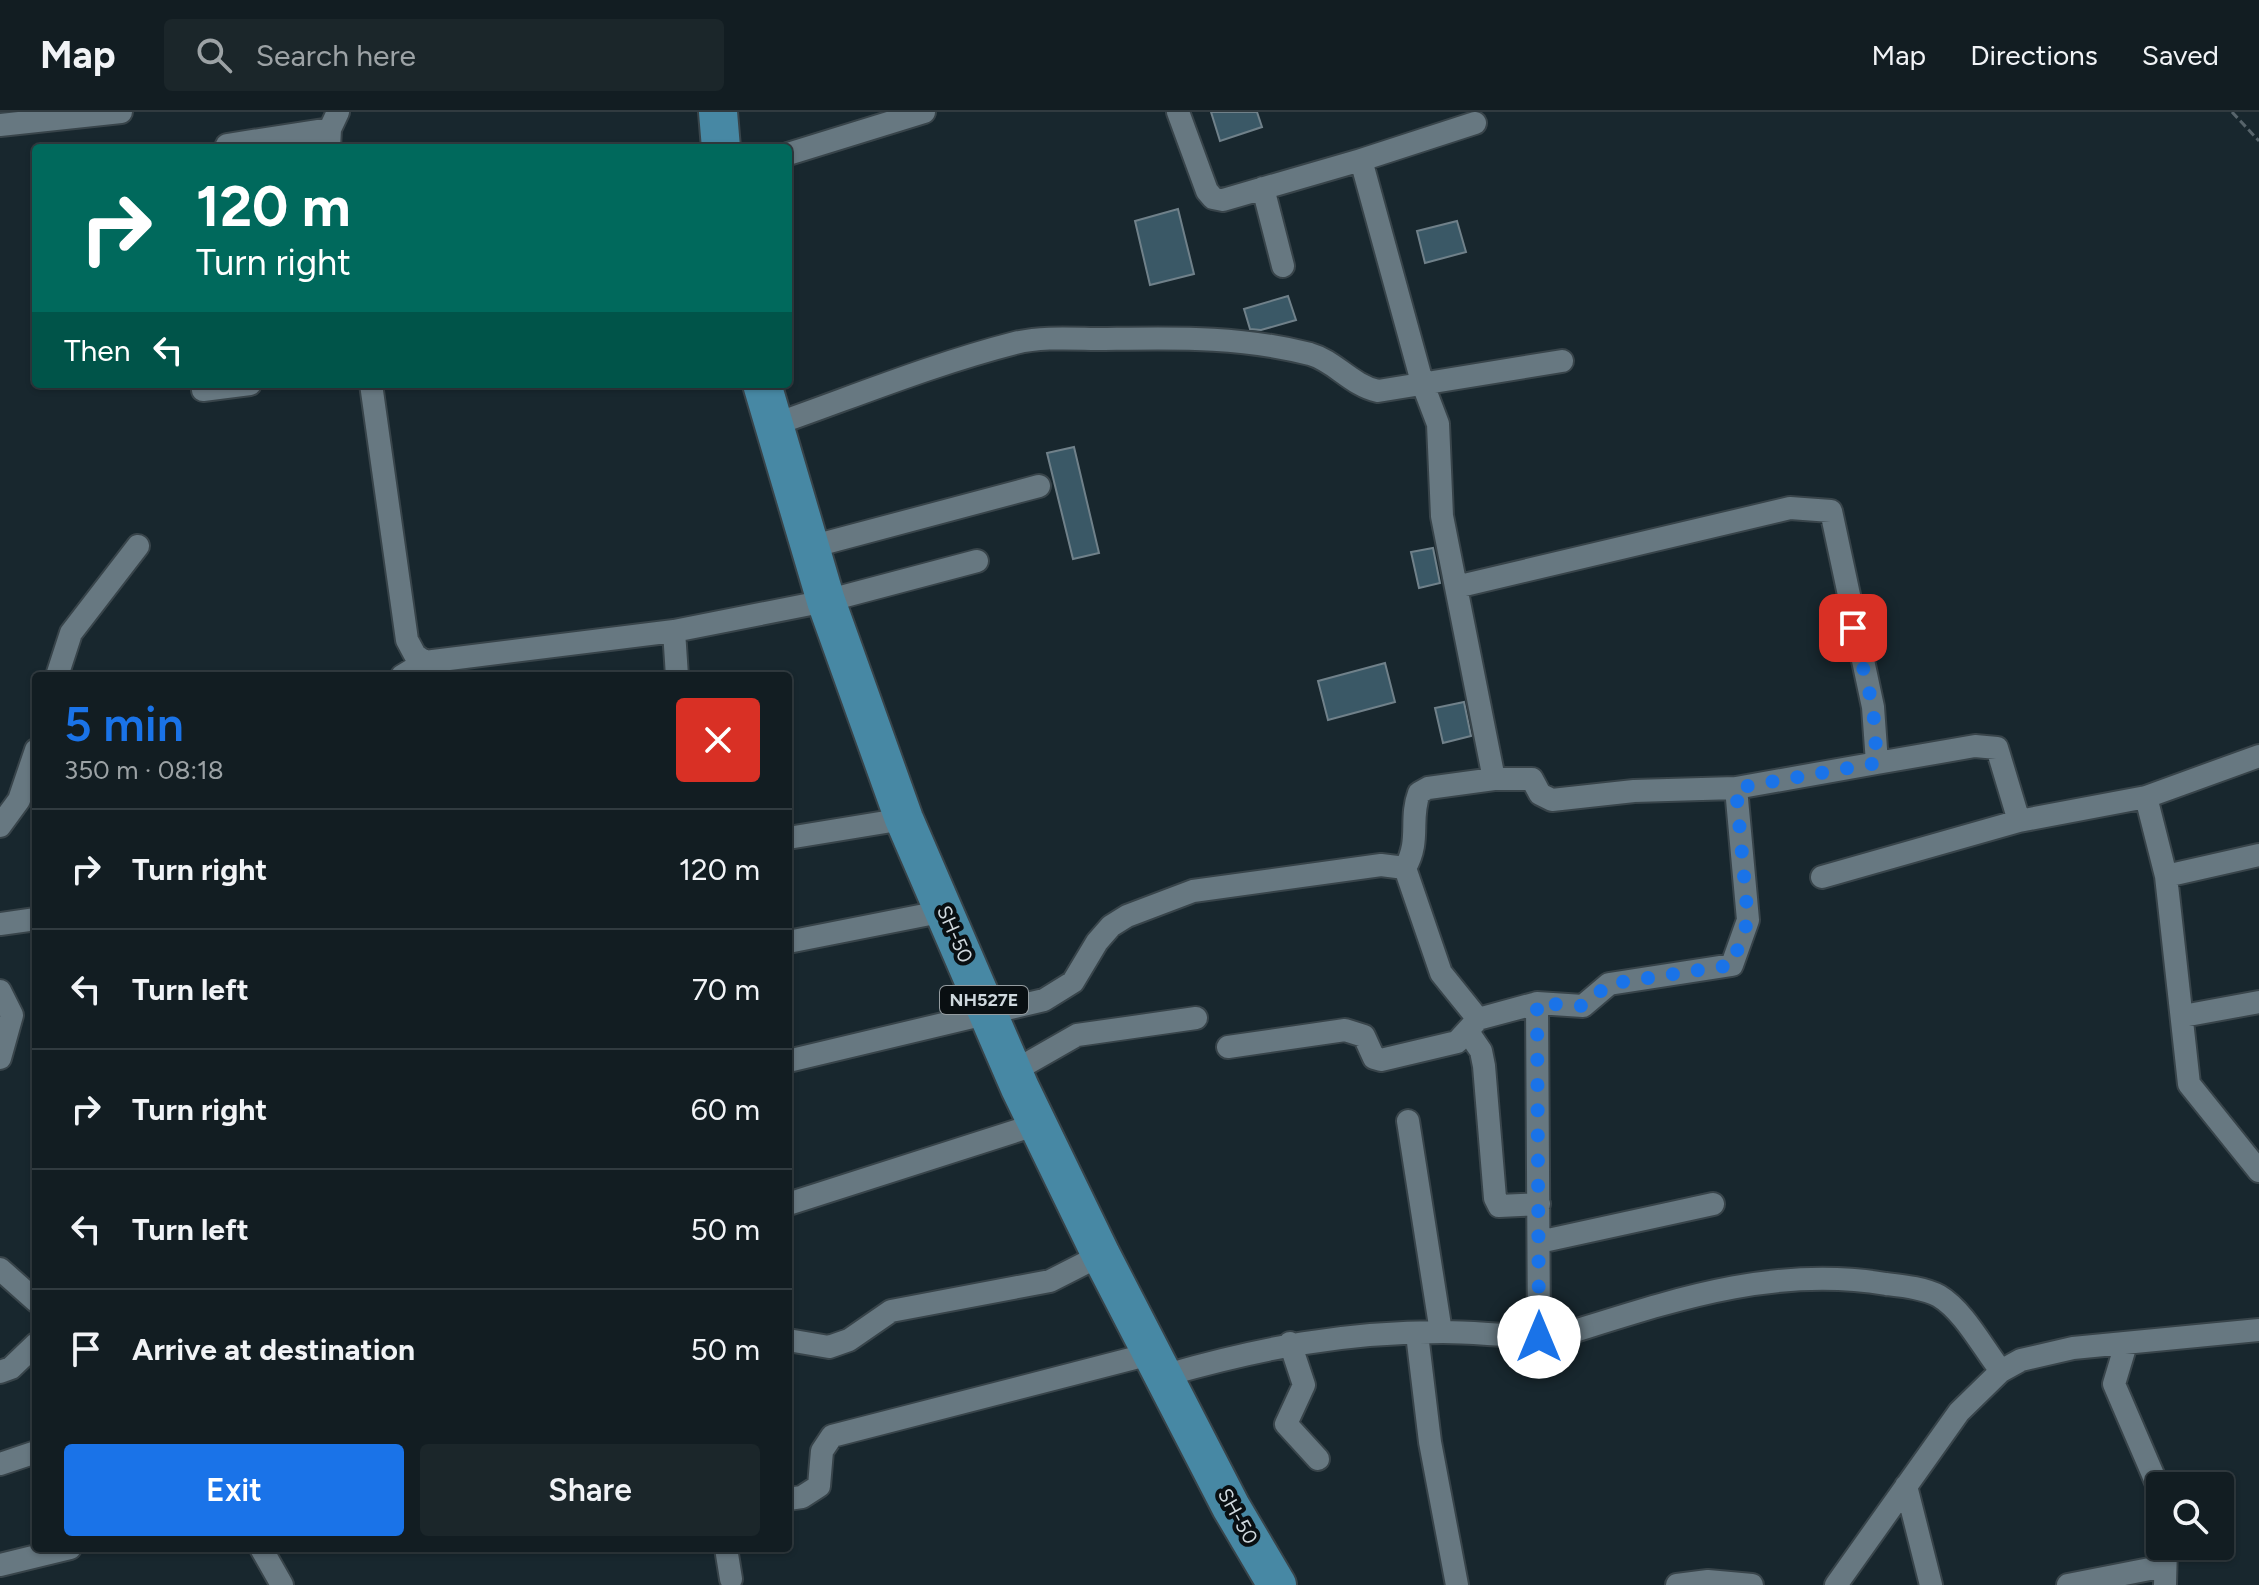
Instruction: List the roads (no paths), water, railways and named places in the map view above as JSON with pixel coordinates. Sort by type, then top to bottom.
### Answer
[{"type":"highway","points":[[718,112],[721,144]]},
{"type":"highway","name":"SH-50","points":[[763,388],[826,601],[904,819],[1014,1071],[1101,1255],[1160,1364],[1231,1507],[1277,1585]]},
{"type":"street","points":[[0,125],[121,112]]},
{"type":"street","points":[[793,153],[924,112]]},
{"type":"street","points":[[1178,112],[1207,191],[1213,198],[1223,200],[1475,123]]},
{"type":"street","points":[[232,144],[338,124]]},
{"type":"street","points":[[1361,160],[1422,382],[1438,424],[1442,516],[1494,779]]},
{"type":"street","points":[[1263,188],[1283,266]]},
{"type":"street","points":[[773,425],[945,364],[1017,343],[1048,339],[1202,337],[1314,355],[1352,382],[1378,391],[1562,361]]},
{"type":"street","points":[[203,390],[219,388]]},
{"type":"street","points":[[372,388],[407,640],[415,655],[425,662]]},
{"type":"street","points":[[810,547],[1039,486]]},
{"type":"street","points":[[1456,587],[1790,508],[1831,511],[1873,707],[1877,763]]},
{"type":"street","points":[[58,672],[71,633],[138,546]]},
{"type":"street","points":[[409,672],[425,662],[674,631],[826,601],[977,561]]},
{"type":"street","points":[[674,631],[677,672]]},
{"type":"street","points":[[1539,1204],[1499,1206],[1495,1198],[1481,1051],[1473,1026],[1441,973],[1405,868],[1416,846],[1415,805],[1419,793],[1428,788],[1494,779],[1532,779],[1540,794],[1552,800],[1634,791],[1736,788],[1975,746],[1997,748],[2019,821]]},
{"type":"street","points":[[1822,877],[2019,821],[2146,797],[2259,756]]},
{"type":"street","points":[[0,826],[19,800],[32,762]]},
{"type":"street","points":[[1228,1047],[1345,1030],[1364,1036],[1370,1052],[1381,1060],[1448,1045],[1473,1026],[1537,1003],[1583,1006],[1609,984],[1732,965],[1748,920],[1736,788]]},
{"type":"street","points":[[2146,797],[2166,876],[2183,1016],[2184,1064],[2189,1084],[2259,1171]]},
{"type":"street","points":[[792,837],[904,819]]},
{"type":"street","points":[[2166,876],[2259,855]]},
{"type":"street","points":[[792,1060],[991,1015],[1059,993],[1073,982],[1111,926],[1127,916],[1193,891],[1381,865],[1405,868]]},
{"type":"street","points":[[792,941],[945,911]]},
{"type":"street","points":[[0,924],[32,920]]},
{"type":"street","points":[[0,991],[12,1015],[0,1058]]},
{"type":"street","points":[[2183,1016],[2259,1002]]},
{"type":"street","points":[[1537,1003],[1539,1337]]},
{"type":"street","points":[[1014,1071],[1077,1035],[1196,1018]]},
{"type":"street","points":[[1408,1121],[1441,1332]]},
{"type":"street","points":[[792,1203],[1038,1124]]},
{"type":"street","points":[[1539,1242],[1713,1204]]},
{"type":"street","points":[[792,1341],[829,1347],[849,1340],[891,1311],[1050,1281],[1101,1255]]},
{"type":"street","points":[[0,1269],[32,1297]]},
{"type":"street","points":[[792,1498],[802,1497],[819,1486],[822,1451],[832,1436],[1160,1364],[1290,1343],[1441,1332],[1539,1337],[1565,1334],[1715,1288],[1779,1279],[1851,1278],[1906,1287],[1943,1298],[2001,1371]]},
{"type":"street","points":[[1836,1585],[1959,1412],[2001,1371],[2040,1354],[2259,1330]]},
{"type":"street","points":[[1417,1334],[1430,1442],[1457,1585]]},
{"type":"street","points":[[1290,1343],[1304,1385],[1286,1424],[1318,1459]]},
{"type":"street","points":[[2126,1344],[2114,1384],[2152,1472]]},
{"type":"street","points":[[0,1372],[11,1368],[32,1348]]},
{"type":"street","points":[[0,1464],[32,1453]]},
{"type":"street","points":[[1906,1486],[1931,1585]]},
{"type":"street","points":[[0,1565],[54,1552]]},
{"type":"street","points":[[263,1552],[282,1585]]},
{"type":"street","points":[[727,1552],[731,1579]]},
{"type":"street","points":[[2068,1585],[2165,1566]]},
{"type":"street","points":[[1677,1585],[1708,1581],[1752,1585]]}]
